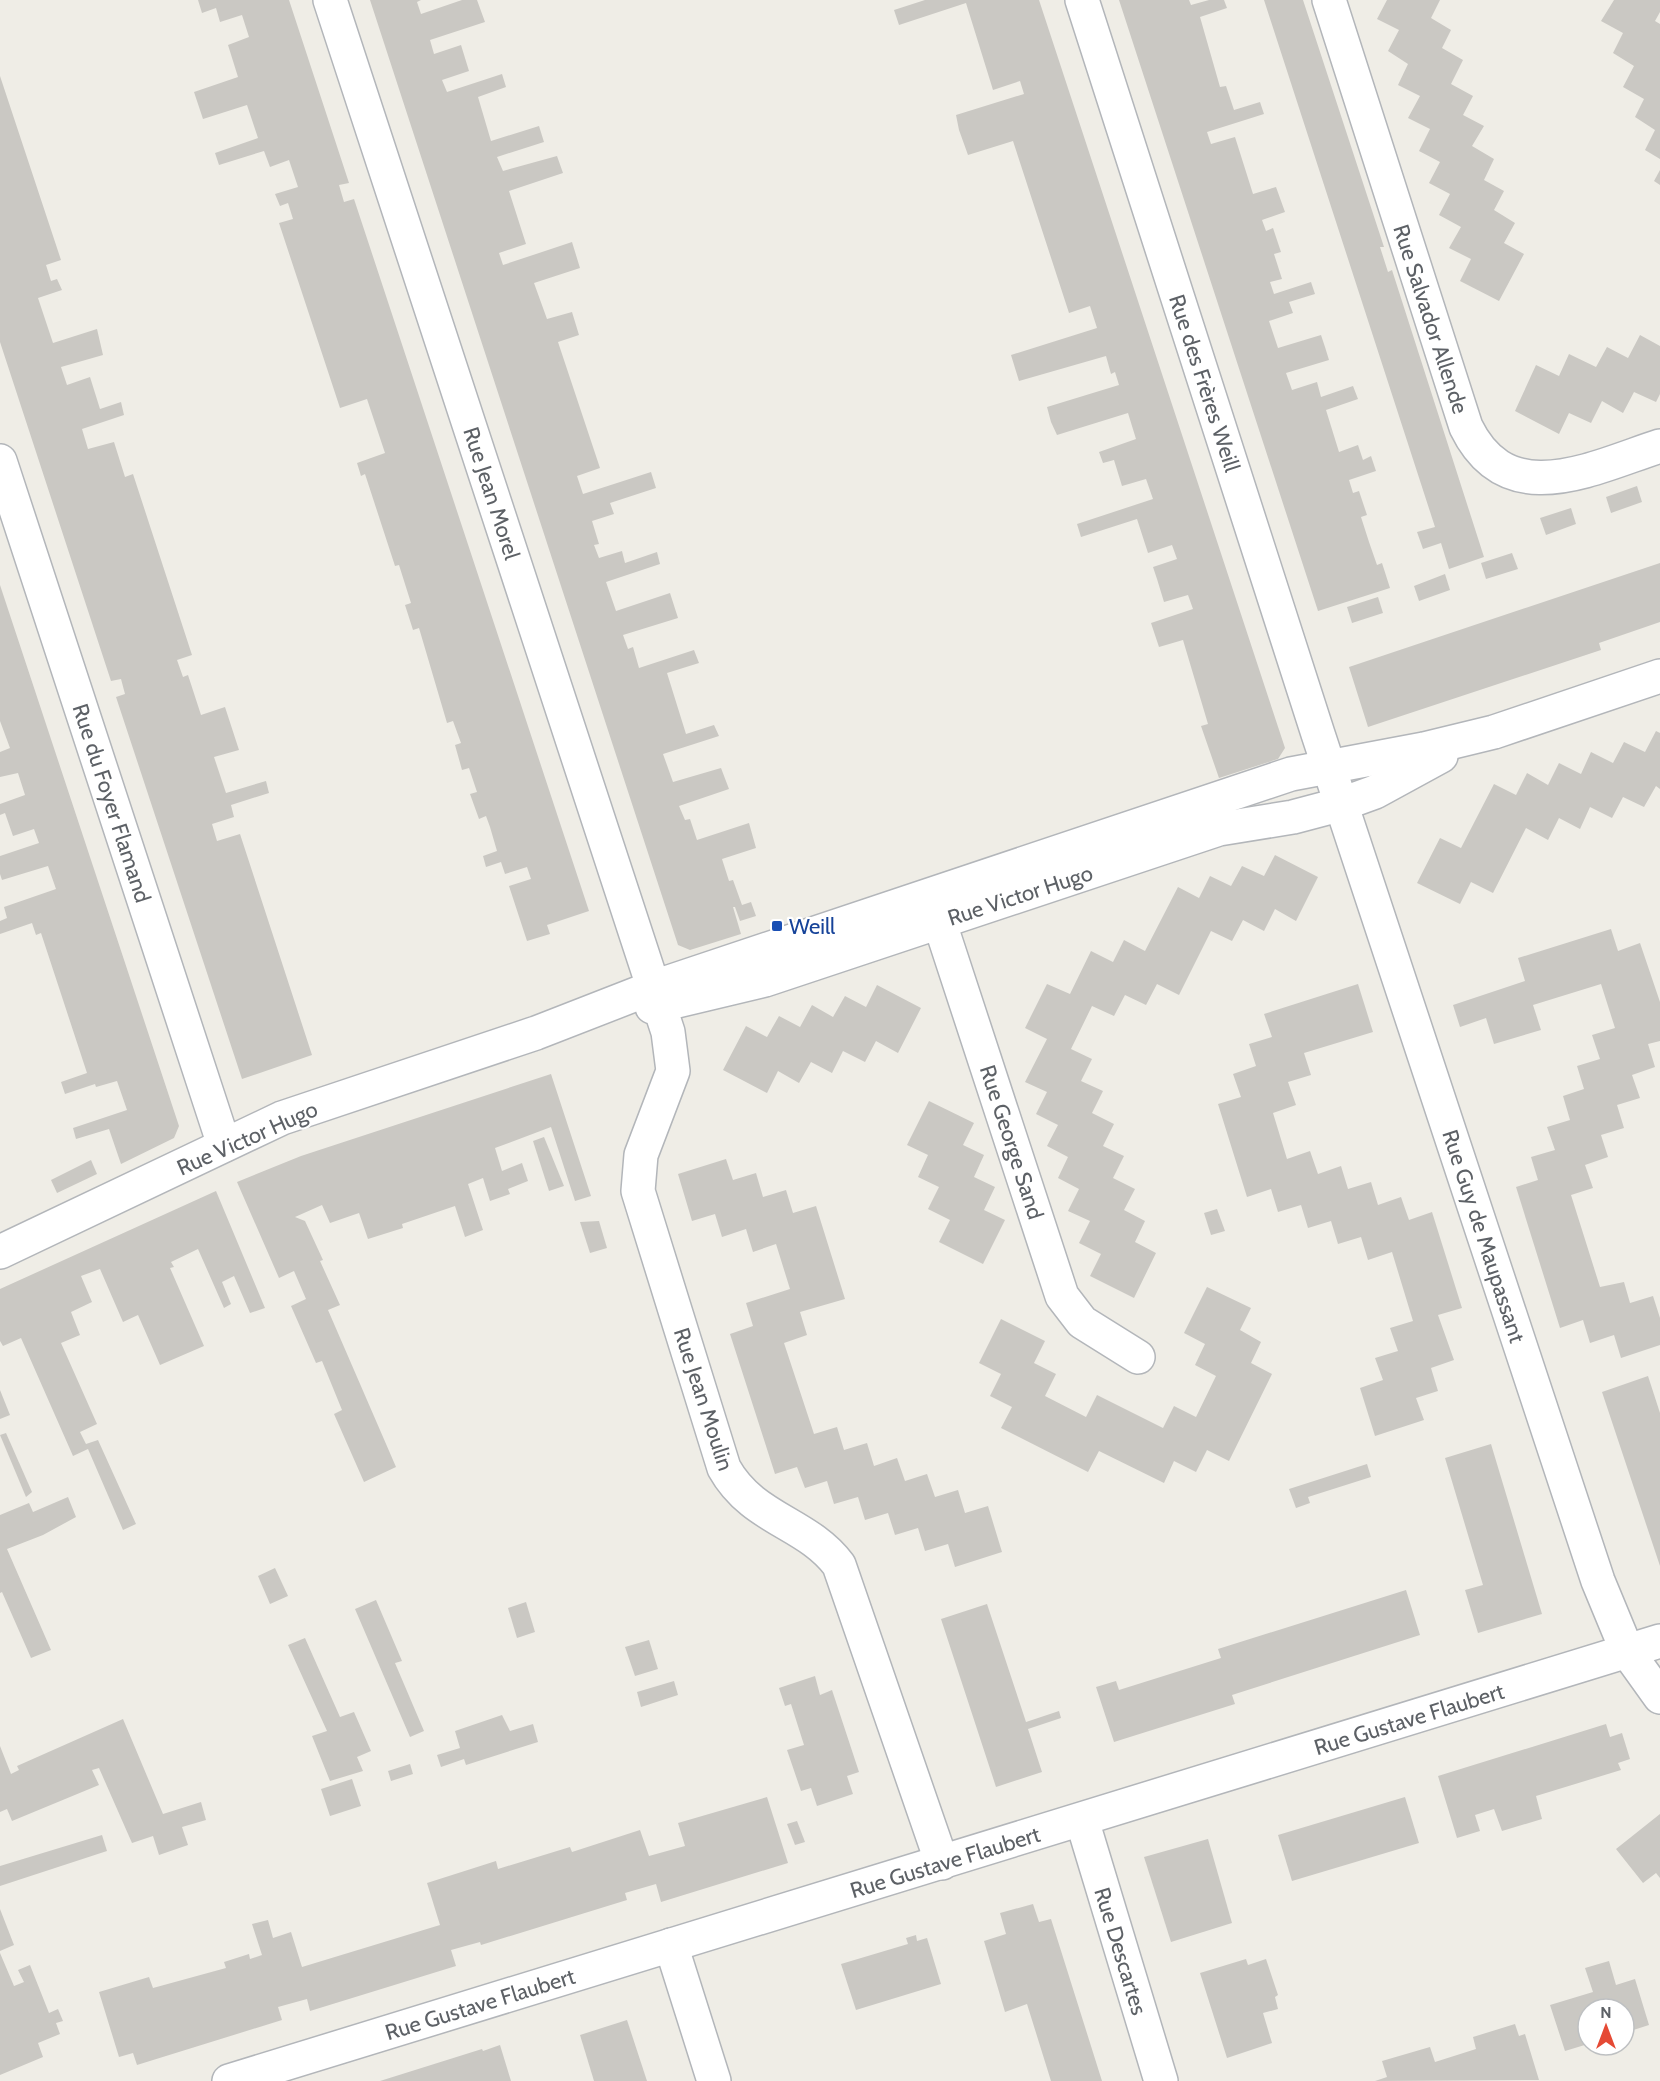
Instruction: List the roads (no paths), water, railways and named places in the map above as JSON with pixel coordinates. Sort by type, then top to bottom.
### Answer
[{"type":"street","name":"Rue Jean Morel","points":[[330,0],[657,996]]},
{"type":"street","name":"Rue des Frères Weill","points":[[1082,0],[1328,766]]},
{"type":"street","name":"Rue Salvador Allende","points":[[1329,0],[1466,427],[1483,456],[1509,472],[1539,479],[1578,472],[1660,446]]},
{"type":"street","name":"Rue du Foyer Flamand","points":[[0,461],[224,1145]]},
{"type":"street","name":"Rue Victor Hugo","points":[[935,908],[1291,774],[1424,749],[1494,732],[1660,676]]},
{"type":"street","name":"Rue Victor Hugo","points":[[0,1252],[300,1111],[536,1033],[935,908],[1219,830],[1293,817],[1342,804],[1375,792],[1420,766],[1494,732]]},
{"type":"street","name":"Rue Guy de Maupassant","points":[[1328,766],[1598,1581],[1627,1652],[1660,1697]]},
{"type":"street","name":"Rue George Sand","points":[[935,908],[1062,1296],[1082,1322],[1138,1357]]},
{"type":"street","name":"Rue Jean Moulin","points":[[657,996],[672,1048],[673,1071],[641,1155],[638,1191],[724,1468],[741,1494],[754,1505],[821,1546],[839,1565],[942,1863]]},
{"type":"street","name":"Rue Gustave Flaubert","points":[[229,2081],[1660,1641]]},
{"type":"street","name":"Rue Descartes","points":[[1082,1820],[1161,2081]]},
{"type":"street","points":[[671,1945],[714,2081]]},
{"type":"place","name":"Weill","points":[[777,926]]}]
